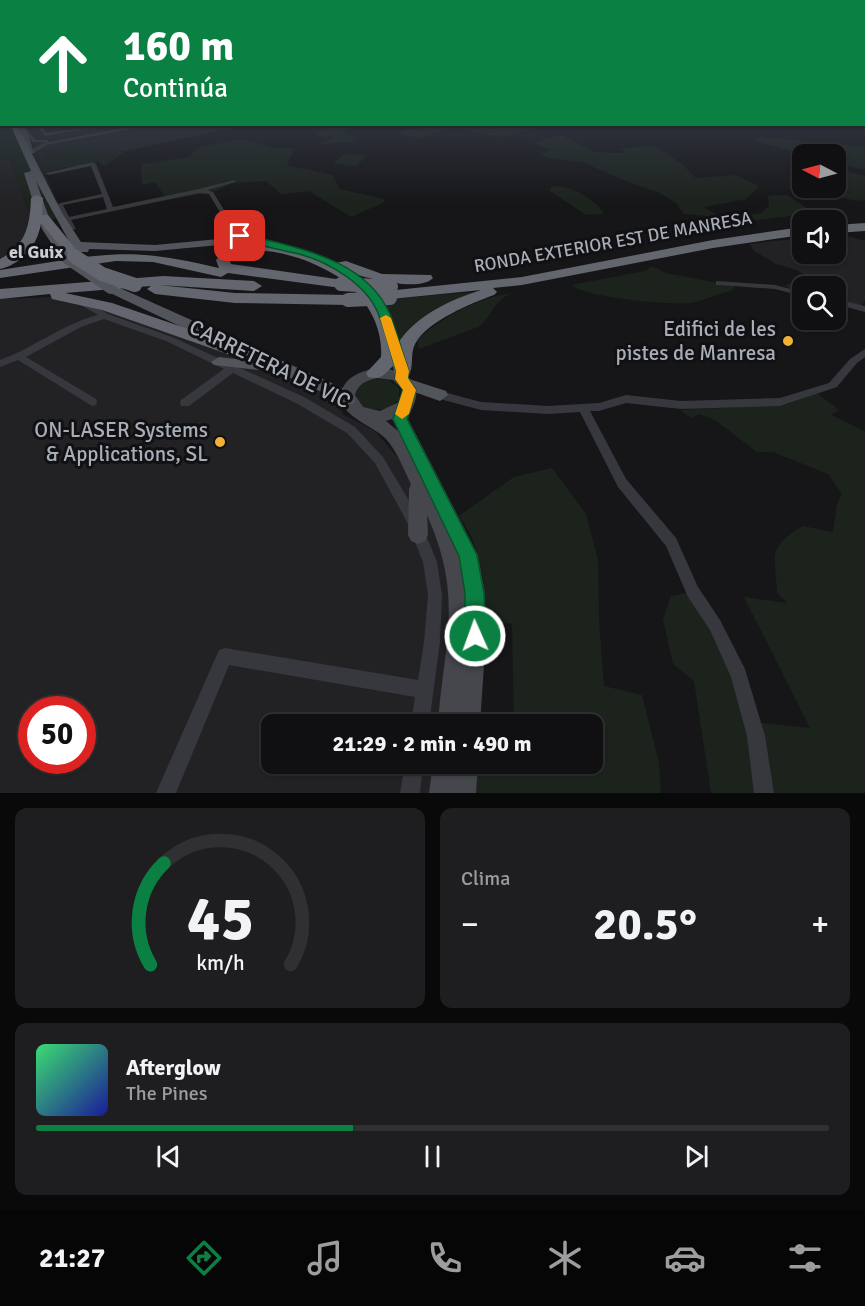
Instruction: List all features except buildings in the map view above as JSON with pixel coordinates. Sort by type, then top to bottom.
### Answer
[{"type":"highway","points":[[0,265],[22,250],[34,234],[37,226],[37,198]]},
{"type":"highway","points":[[44,218],[72,253],[102,274],[135,285],[207,296],[286,300],[344,291]]},
{"type":"highway","points":[[846,227],[865,226]]},
{"type":"highway","name":"RONDA EXTERIOR EST DE MANRESA","points":[[391,292],[523,276],[708,240],[792,230]]},
{"type":"highway","name":"RONDA EXTERIOR EST DE MANRESA","points":[[391,292],[522,280],[792,231]]},
{"type":"highway","points":[[344,291],[234,270],[225,266],[224,260],[230,253],[244,247],[270,247],[307,256],[348,276],[372,303],[388,339],[391,354],[389,362],[375,373]]},
{"type":"highway","points":[[38,268],[150,248]]},
{"type":"highway","points":[[404,387],[405,351],[412,337],[433,320],[471,298],[506,288],[625,265],[675,251]]},
{"type":"highway","points":[[304,252],[368,274],[394,279],[505,272],[602,261]]},
{"type":"highway","points":[[0,274],[116,257],[135,257],[249,278],[344,291]]},
{"type":"highway","points":[[0,295],[162,280],[391,292]]},
{"type":"highway","points":[[0,295],[106,306],[286,369]]},
{"type":"main road","points":[[9,130],[32,181],[44,218]]},
{"type":"main road","points":[[17,130],[42,174]]},
{"type":"main road","points":[[23,130],[72,253],[111,288],[131,300],[339,393],[354,410],[384,427],[394,437],[445,533],[454,558],[460,592],[460,632],[451,714]]},
{"type":"main road","points":[[212,242],[229,235],[232,228],[240,236],[261,244]]},
{"type":"main road","points":[[72,253],[212,242],[261,244],[304,252],[343,270],[370,292],[383,312],[404,387],[400,419],[468,555],[474,593],[475,636],[469,714]]},
{"type":"main road","points":[[226,365],[286,369]]},
{"type":"main road","points":[[347,400],[347,391],[353,383],[375,373],[387,373],[404,387],[424,393],[440,394]]},
{"type":"main road","points":[[363,415],[385,416],[404,387]]},
{"type":"main road","points":[[417,480],[420,510],[418,535]]},
{"type":"main road","points":[[443,793],[445,774]]},
{"type":"main road","points":[[462,793],[464,774]]},
{"type":"street","points":[[26,130],[39,142],[60,138],[81,130]]},
{"type":"street","points":[[41,130],[45,135],[77,130]]},
{"type":"street","points":[[31,152],[45,144],[119,130]]},
{"type":"street","points":[[42,174],[93,165],[111,210]]},
{"type":"street","points":[[67,219],[199,191],[233,181]]},
{"type":"street","points":[[211,193],[218,186]]},
{"type":"street","points":[[199,191],[211,193],[232,228]]},
{"type":"street","points":[[73,229],[59,204],[106,195]]},
{"type":"street","points":[[719,283],[775,287],[792,291]]},
{"type":"street","points":[[78,323],[81,303]]},
{"type":"street","name":"CARRETERA DE VIC","points":[[81,303],[105,316],[130,323],[300,400],[351,430],[379,460],[413,520],[430,562],[435,595],[432,642],[421,714]]},
{"type":"street","points":[[846,304],[865,309]]},
{"type":"street","points":[[0,364],[21,358],[78,323],[105,316]]},
{"type":"street","points":[[440,394],[481,406],[532,410],[583,408],[626,399],[681,405],[780,402],[833,385],[839,381],[850,361],[865,352]]},
{"type":"street","points":[[21,358],[92,402]]},
{"type":"street","points":[[185,404],[226,365]]},
{"type":"street","points":[[583,408],[622,483],[671,542],[693,592],[715,625],[740,675],[756,736],[764,793]]},
{"type":"street","points":[[166,793],[225,656],[425,690]]},
{"type":"street","points":[[410,793],[413,774]]},
{"type":"shaded area","points":[[0,130],[25,130],[41,162],[47,157],[42,152],[65,148],[126,151],[104,166],[99,161],[44,172],[64,216],[34,224],[9,158],[0,159]]},
{"type":"shaded area","points":[[25,130],[224,130],[126,151],[65,148],[47,151],[42,152],[47,157],[41,162]]},
{"type":"shaded area","points":[[321,130],[344,130],[355,142],[323,144],[320,143],[334,137],[317,136]]},
{"type":"shaded area","points":[[410,130],[447,130],[417,138],[398,133]]},
{"type":"shaded area","points":[[465,130],[530,130],[501,137]]},
{"type":"shaded area","points":[[560,135],[595,152],[623,153],[625,152],[620,148],[655,146],[682,164],[696,178],[736,175],[759,186],[746,199],[704,207],[720,217],[684,214],[676,203],[660,193],[582,162],[549,158],[540,154],[551,150],[533,143]]},
{"type":"shaded area","points":[[761,137],[834,144],[792,144],[792,151],[755,141]]},
{"type":"shaded area","points":[[242,139],[270,147],[294,149],[287,165],[333,175],[339,189],[385,199],[383,203],[351,217],[309,191],[281,194],[266,181],[233,183],[216,191],[167,200],[155,182],[142,185],[141,164],[190,157],[196,148]]},
{"type":"shaded area","points":[[846,145],[865,147],[865,170],[846,165]]},
{"type":"shaded area","points":[[344,154],[367,155],[356,167],[333,163]]},
{"type":"shaded area","points":[[9,158],[34,224],[26,240],[0,261],[0,159]]},
{"type":"shaded area","points":[[846,171],[865,176],[865,201],[844,198],[846,198]]},
{"type":"shaded area","points":[[555,186],[568,188],[583,195],[596,204],[604,214],[586,215],[550,191],[550,188]]},
{"type":"shaded area","points":[[787,195],[810,210],[792,210],[792,216],[758,220],[731,217],[761,213],[769,206],[768,196]]},
{"type":"shaded area","points":[[846,236],[865,241],[865,301],[860,307],[846,303],[846,276],[806,276],[797,270],[776,264],[754,251],[750,244],[792,239],[792,264],[846,264]]},
{"type":"shaded area","points":[[652,266],[666,273],[734,286],[732,291],[696,302],[680,303],[610,297],[580,290],[571,285],[645,271]]},
{"type":"shaded area","points":[[792,284],[792,290],[791,290],[785,285]]},
{"type":"shaded area","points":[[485,291],[400,346],[382,300]]},
{"type":"shaded area","points":[[512,293],[500,300],[478,327],[419,349],[417,340],[449,316],[473,304]]},
{"type":"shaded area","points":[[51,297],[90,304],[281,372],[338,400],[343,414],[375,431],[400,460],[431,523],[451,575],[450,646],[443,714],[261,714],[261,774],[436,774],[434,793],[0,793],[0,299]]},
{"type":"shaded area","points":[[374,379],[389,380],[399,388],[399,399],[381,409],[360,406],[356,396],[358,389],[364,383]]},
{"type":"shaded area","points":[[817,393],[839,410],[831,415],[865,431],[865,793],[711,793],[694,681],[673,664],[663,619],[671,596],[693,592],[752,722],[810,728],[744,597],[788,603],[777,593],[775,560],[778,546],[791,533],[803,526],[833,532],[837,504],[842,494],[828,474],[773,452],[757,452],[715,420],[699,414],[691,418],[680,410],[785,405]]},
{"type":"shaded area","points":[[552,468],[586,514],[598,560],[599,621],[604,686],[642,695],[659,763],[661,793],[475,793],[476,774],[603,774],[603,714],[514,714],[512,624],[487,621],[481,566],[473,541],[459,516],[514,477]]},
{"type":"slow traffic","points":[[386,318],[402,371],[401,379],[410,390],[402,414]]},
{"type":"place","name":"Edifici de les pistes de Manresa","points":[[788,341]]},
{"type":"place","name":"ON-LASER Systems & Applications, SL","points":[[220,442]]},
{"type":"district","name":"el Guix","points":[[36,252]]},
{"type":"route","points":[[240,236],[261,244],[304,252],[336,266],[355,278],[370,292],[383,312],[402,371],[401,379],[410,390],[400,419],[426,473],[458,530],[468,555],[474,593],[475,636]]}]
